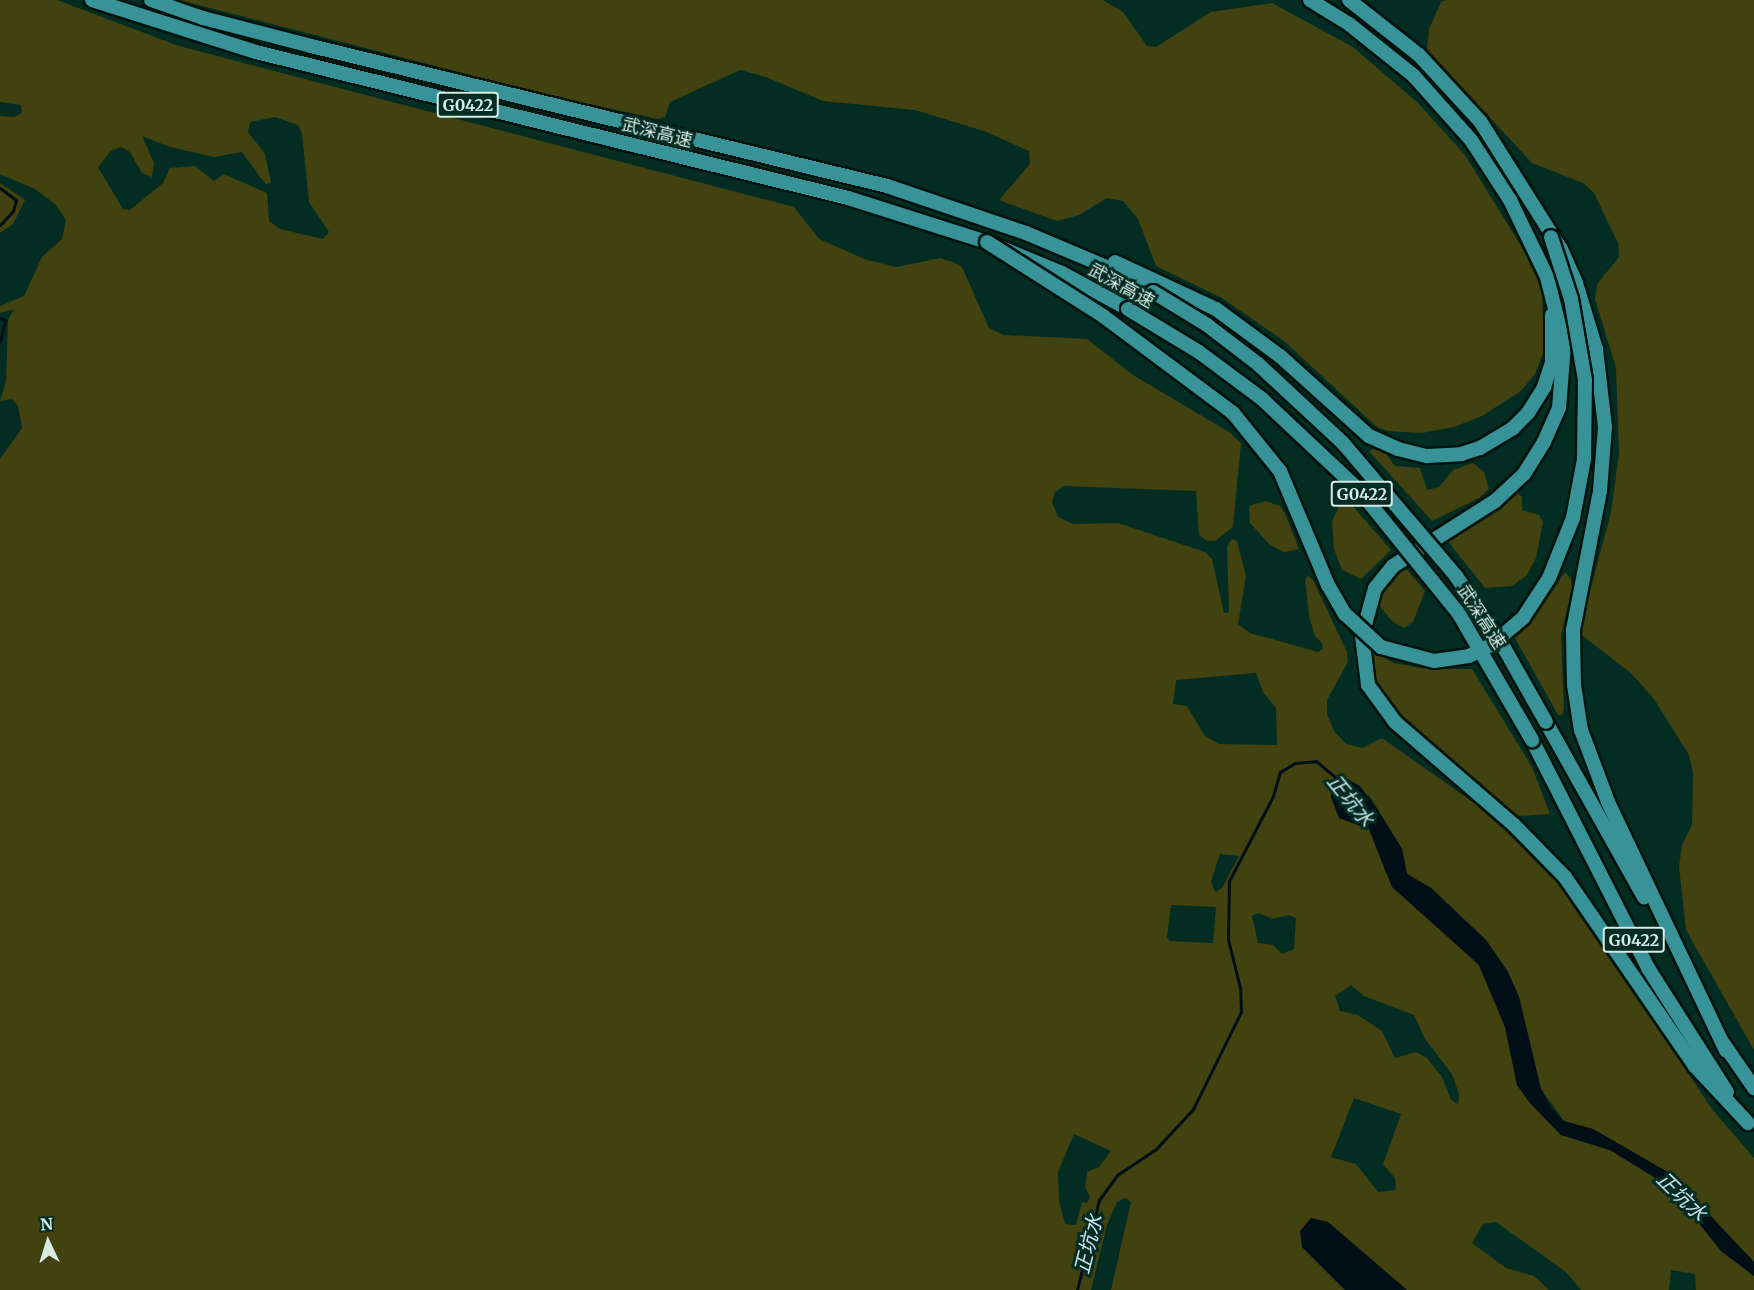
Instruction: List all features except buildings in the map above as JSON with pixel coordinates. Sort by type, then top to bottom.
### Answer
[{"type":"highway","name":"武深高速","points":[[92,0],[256,52],[848,198],[987,242],[1062,273],[1199,352],[1262,399],[1359,490],[1459,614],[1532,740],[1648,968],[1751,1127]]},
{"type":"highway","name":"武深高速","points":[[151,0],[203,18],[311,46],[858,179],[1026,233],[1116,272],[1207,325],[1258,364],[1350,450],[1456,576],[1546,722],[1726,1050],[1754,1088]]},
{"type":"highway","points":[[1310,0],[1382,49],[1450,114],[1501,185],[1538,261],[1558,310],[1564,345],[1563,384],[1554,421],[1535,458],[1510,488],[1404,558],[1383,577],[1366,611],[1363,667],[1375,698],[1395,722],[1514,825],[1565,877],[1683,1049],[1751,1127]]},
{"type":"highway","points":[[1355,3],[1434,70],[1480,121],[1551,237],[1561,249],[1576,284],[1601,376],[1605,428],[1600,491],[1573,630],[1574,685],[1581,730],[1608,802],[1726,1050]]},
{"type":"highway","points":[[1026,233],[1099,255],[1216,309],[1280,356],[1369,436],[1427,456],[1461,454],[1499,438],[1514,428],[1539,397],[1552,363],[1553,335],[1550,301],[1538,261]]},
{"type":"highway","points":[[987,242],[1103,316],[1233,413],[1280,471],[1328,585],[1345,614],[1381,647],[1434,661],[1469,656],[1491,645],[1523,618],[1549,578],[1573,518],[1584,459],[1585,380],[1571,299],[1551,237]]},
{"type":"shaded area","points":[[0,0],[57,0],[179,46],[794,207],[819,239],[867,260],[897,267],[940,258],[953,262],[962,267],[989,328],[1004,335],[1087,339],[1133,375],[1229,432],[1241,443],[1233,527],[1215,541],[1207,541],[1199,535],[1196,491],[1064,486],[1055,492],[1052,502],[1058,517],[1073,524],[1118,523],[1205,552],[1212,559],[1224,613],[1229,612],[1227,546],[1232,539],[1237,541],[1246,576],[1238,624],[1250,633],[1318,652],[1323,649],[1322,643],[1315,636],[1309,616],[1305,579],[1308,576],[1313,580],[1347,652],[1348,662],[1327,700],[1327,714],[1334,731],[1346,744],[1362,748],[1382,738],[1484,810],[1556,875],[1712,1109],[1754,1158],[1754,1262],[1671,1174],[1593,1129],[1564,1121],[1541,1089],[1519,997],[1508,972],[1486,940],[1431,888],[1407,874],[1402,849],[1369,795],[1339,818],[1369,829],[1386,873],[1479,965],[1505,1027],[1517,1085],[1530,1103],[1561,1135],[1610,1150],[1670,1187],[1721,1251],[1754,1276],[1754,1290],[1696,1290],[1695,1274],[1671,1270],[1669,1290],[1581,1290],[1566,1272],[1496,1222],[1483,1224],[1472,1243],[1506,1268],[1534,1276],[1549,1290],[1407,1290],[1328,1222],[1302,1247],[1345,1290],[1111,1290],[1131,1202],[1125,1198],[1117,1202],[1107,1225],[1091,1290],[0,1290],[0,459],[22,428],[18,406],[12,399],[0,401],[6,381],[8,320],[14,309],[0,313],[0,306],[24,296],[42,257],[62,239],[66,220],[55,204],[35,189],[0,174],[0,116],[14,117],[22,113],[21,105],[0,102]],"holes":[[[275,117],[298,125],[302,134],[309,202],[329,232],[323,239],[280,229],[269,221],[267,193],[224,174],[214,181],[195,166],[170,168],[163,183],[130,210],[123,209],[98,167],[111,151],[121,147],[130,152],[142,173],[152,177],[154,163],[142,136],[170,147],[214,157],[242,152],[266,184],[271,183],[265,154],[248,132],[250,122]],[[1256,673],[1263,692],[1276,708],[1277,745],[1219,744],[1205,736],[1187,706],[1173,704],[1176,680]],[[1220,854],[1239,856],[1222,888],[1215,892],[1211,881]],[[1171,905],[1216,907],[1213,943],[1170,941],[1167,937]],[[1258,913],[1273,919],[1289,915],[1296,918],[1294,949],[1282,954],[1273,945],[1258,943],[1252,916]],[[1351,985],[1364,996],[1414,1015],[1425,1039],[1452,1074],[1459,1094],[1458,1104],[1451,1100],[1442,1077],[1427,1058],[1416,1052],[1395,1058],[1382,1031],[1358,1015],[1340,1011],[1335,996]],[[1354,1098],[1401,1114],[1383,1164],[1395,1178],[1396,1190],[1378,1192],[1356,1164],[1331,1157]],[[1074,1134],[1111,1151],[1099,1167],[1087,1172],[1085,1188],[1090,1196],[1087,1203],[1082,1202],[1076,1225],[1065,1224],[1059,1201],[1058,1172]]]},
{"type":"shaded area","points":[[179,0],[1103,0],[1123,12],[1147,46],[1156,47],[1211,12],[1272,3],[1353,47],[1418,103],[1465,155],[1534,267],[1542,295],[1544,350],[1535,374],[1521,391],[1482,416],[1454,427],[1422,433],[1388,431],[1377,427],[1284,341],[1222,298],[1156,266],[1138,219],[1123,201],[1107,198],[1079,215],[1057,221],[999,200],[1030,164],[1029,151],[984,131],[915,110],[823,101],[766,77],[740,70],[670,102],[665,117],[658,119],[544,94]]},
{"type":"shaded area","points":[[1446,0],[1754,0],[1754,1050],[1686,930],[1679,867],[1682,845],[1692,825],[1693,773],[1689,755],[1654,699],[1631,673],[1579,633],[1611,512],[1619,453],[1616,368],[1595,299],[1597,284],[1619,257],[1618,243],[1594,193],[1583,183],[1532,163],[1427,50],[1429,29],[1441,2]]},
{"type":"shaded area","points":[[0,183],[25,200],[13,224],[0,233]]},
{"type":"shaded area","points":[[1373,449],[1385,452],[1395,466],[1420,468],[1427,490],[1439,487],[1453,470],[1473,463],[1484,472],[1489,489],[1479,498],[1432,521],[1369,451]]},
{"type":"shaded area","points":[[1517,493],[1522,497],[1522,510],[1539,515],[1543,522],[1536,558],[1527,575],[1512,586],[1485,588],[1446,539],[1487,517]]},
{"type":"shaded area","points":[[1344,496],[1391,550],[1361,579],[1342,570],[1334,549],[1332,521]]},
{"type":"shaded area","points":[[1265,501],[1280,506],[1285,513],[1299,549],[1284,552],[1270,545],[1250,523],[1249,506]]},
{"type":"shaded area","points":[[1404,566],[1425,591],[1413,622],[1404,628],[1392,621],[1377,603],[1388,582]]},
{"type":"shaded area","points":[[1565,572],[1571,579],[1572,589],[1561,635],[1564,709],[1562,715],[1558,715],[1515,638],[1541,608]]},
{"type":"shaded area","points":[[1373,651],[1394,663],[1427,669],[1472,669],[1532,767],[1550,814],[1518,816],[1407,724],[1380,690],[1371,667],[1370,654]]},
{"type":"water","points":[[1342,776],[1360,786],[1378,810],[1402,849],[1407,874],[1431,888],[1486,940],[1508,972],[1519,997],[1541,1089],[1551,1108],[1564,1121],[1593,1129],[1671,1174],[1754,1262],[1754,1276],[1721,1251],[1670,1187],[1610,1150],[1561,1135],[1530,1103],[1517,1085],[1505,1027],[1479,965],[1392,887],[1369,829],[1339,818],[1331,797],[1331,781]]},
{"type":"water","points":[[1311,1218],[1328,1222],[1407,1290],[1345,1290],[1302,1247],[1300,1231]]},
{"type":"waterway","points":[[0,188],[16,200],[13,211],[0,225]]},
{"type":"waterway","points":[[0,318],[5,320],[0,341]]},
{"type":"waterway","name":"正坑水","points":[[1077,1290],[1099,1200],[1117,1175],[1156,1149],[1193,1109],[1241,1012],[1240,988],[1228,939],[1229,881],[1273,796],[1280,772],[1295,763],[1316,761],[1340,781]]}]
